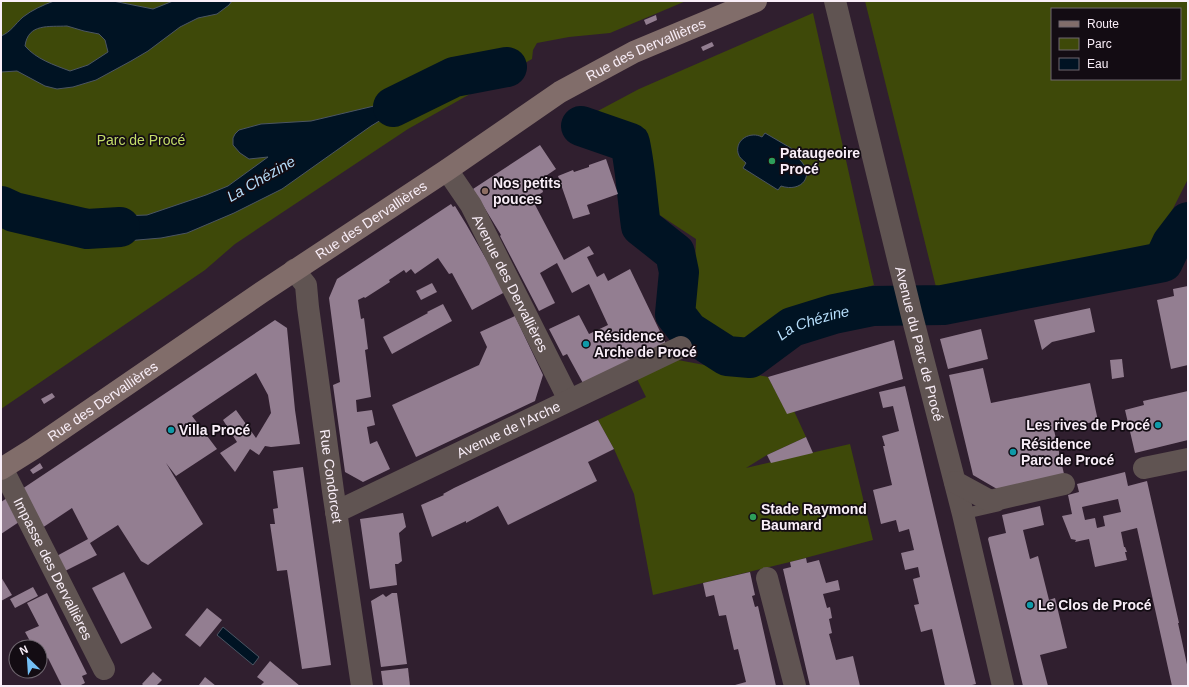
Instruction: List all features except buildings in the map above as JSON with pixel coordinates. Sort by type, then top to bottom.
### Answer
[{"type":"main road","name":"Rue des Dervallières","points":[[1,468],[33,450],[294,270],[447,170],[560,92],[634,52],[756,1]]},
{"type":"street","name":"Avenue du Parc de Procé","points":[[836,1],[911,312],[963,514],[1003,686]]},
{"type":"street","name":"Avenue des Dervallières","points":[[447,170],[471,205],[569,400]]},
{"type":"street","name":"Rue Condorcet","points":[[294,270],[306,285],[336,512],[361,684]]},
{"type":"street","name":"Avenue de l'Arche","points":[[336,512],[681,347]]},
{"type":"street","points":[[1144,468],[1188,459]]},
{"type":"street","name":"Impasse des Dervallières","points":[[1,468],[104,669]]},
{"type":"street","points":[[955,482],[990,501],[1068,487]]},
{"type":"street","points":[[767,578],[795,686]]},
{"type":"lane","points":[[963,514],[1068,487]]},
{"type":"green space","name":"Parc de Procé","points":[[1,1],[686,1],[610,33],[569,37],[537,43],[533,50],[532,59],[408,129],[235,244],[205,270],[1,409]]},
{"type":"green space","points":[[865,1],[1188,1],[1188,179],[1152,250],[937,291]]},
{"type":"green space","points":[[813,13],[874,285],[794,311],[746,346],[693,317],[696,239],[655,212],[646,130],[594,113],[639,89]]},
{"type":"green space","points":[[678,360],[768,377],[787,413],[794,411],[806,437],[767,455],[746,468],[850,444],[873,540],[790,562],[653,595],[634,494],[614,449],[598,420],[646,397],[637,379]]},
{"type":"water","points":[[54,1],[113,1],[153,9],[173,1],[232,1],[217,14],[198,18],[180,27],[148,51],[96,80],[73,87],[57,89],[45,86],[17,71],[1,72],[1,36],[10,30],[26,14]],"holes":[[[67,26],[99,34],[105,40],[108,52],[88,65],[70,71],[34,55],[25,46],[30,33],[40,28]]]},
{"type":"water","points":[[437,69],[442,83],[371,126],[282,189],[234,213],[187,233],[161,238],[114,242],[91,241],[60,232],[70,218],[147,215],[228,186],[268,157],[249,159],[240,153],[233,145],[233,138],[239,130],[261,124],[311,121],[374,106]]},
{"type":"water","name":"Pataugeoire Procé","points":[[765,133],[801,154],[799,159],[804,165],[806,176],[800,185],[788,188],[781,186],[778,190],[743,168],[746,163],[740,158],[738,153],[741,140],[753,135],[762,137]]},
{"type":"water","points":[[223,627],[259,657],[253,665],[217,635]]},
{"type":"waterway","name":"La Chézine","points":[[393,107],[454,77],[507,67]]},
{"type":"waterway","name":"La Chézine","points":[[581,126],[630,143],[641,226],[675,253],[679,272],[675,314],[688,331],[727,356],[750,358],[792,327],[834,314],[873,306],[943,305],[1163,262],[1172,243],[1188,222]]},
{"type":"waterway","name":"La Chézine","points":[[1,206],[14,212],[87,229],[120,227]]},
{"type":"place","name":"Pataugeoire Procé","points":[[772,161]]},
{"type":"place","name":"Nos petits pouces","points":[[485,191]]},
{"type":"place","name":"Résidence Arche de Procé","points":[[586,344]]},
{"type":"place","name":"Les rives de Procé","points":[[1158,425]]},
{"type":"place","name":"Villa Procé","points":[[171,430]]},
{"type":"place","name":"Résidence Parc de Procé","points":[[1013,452]]},
{"type":"place","name":"Stade Raymond Baumard","points":[[753,517]]},
{"type":"place","name":"Le Clos de Procé","points":[[1030,605]]}]
